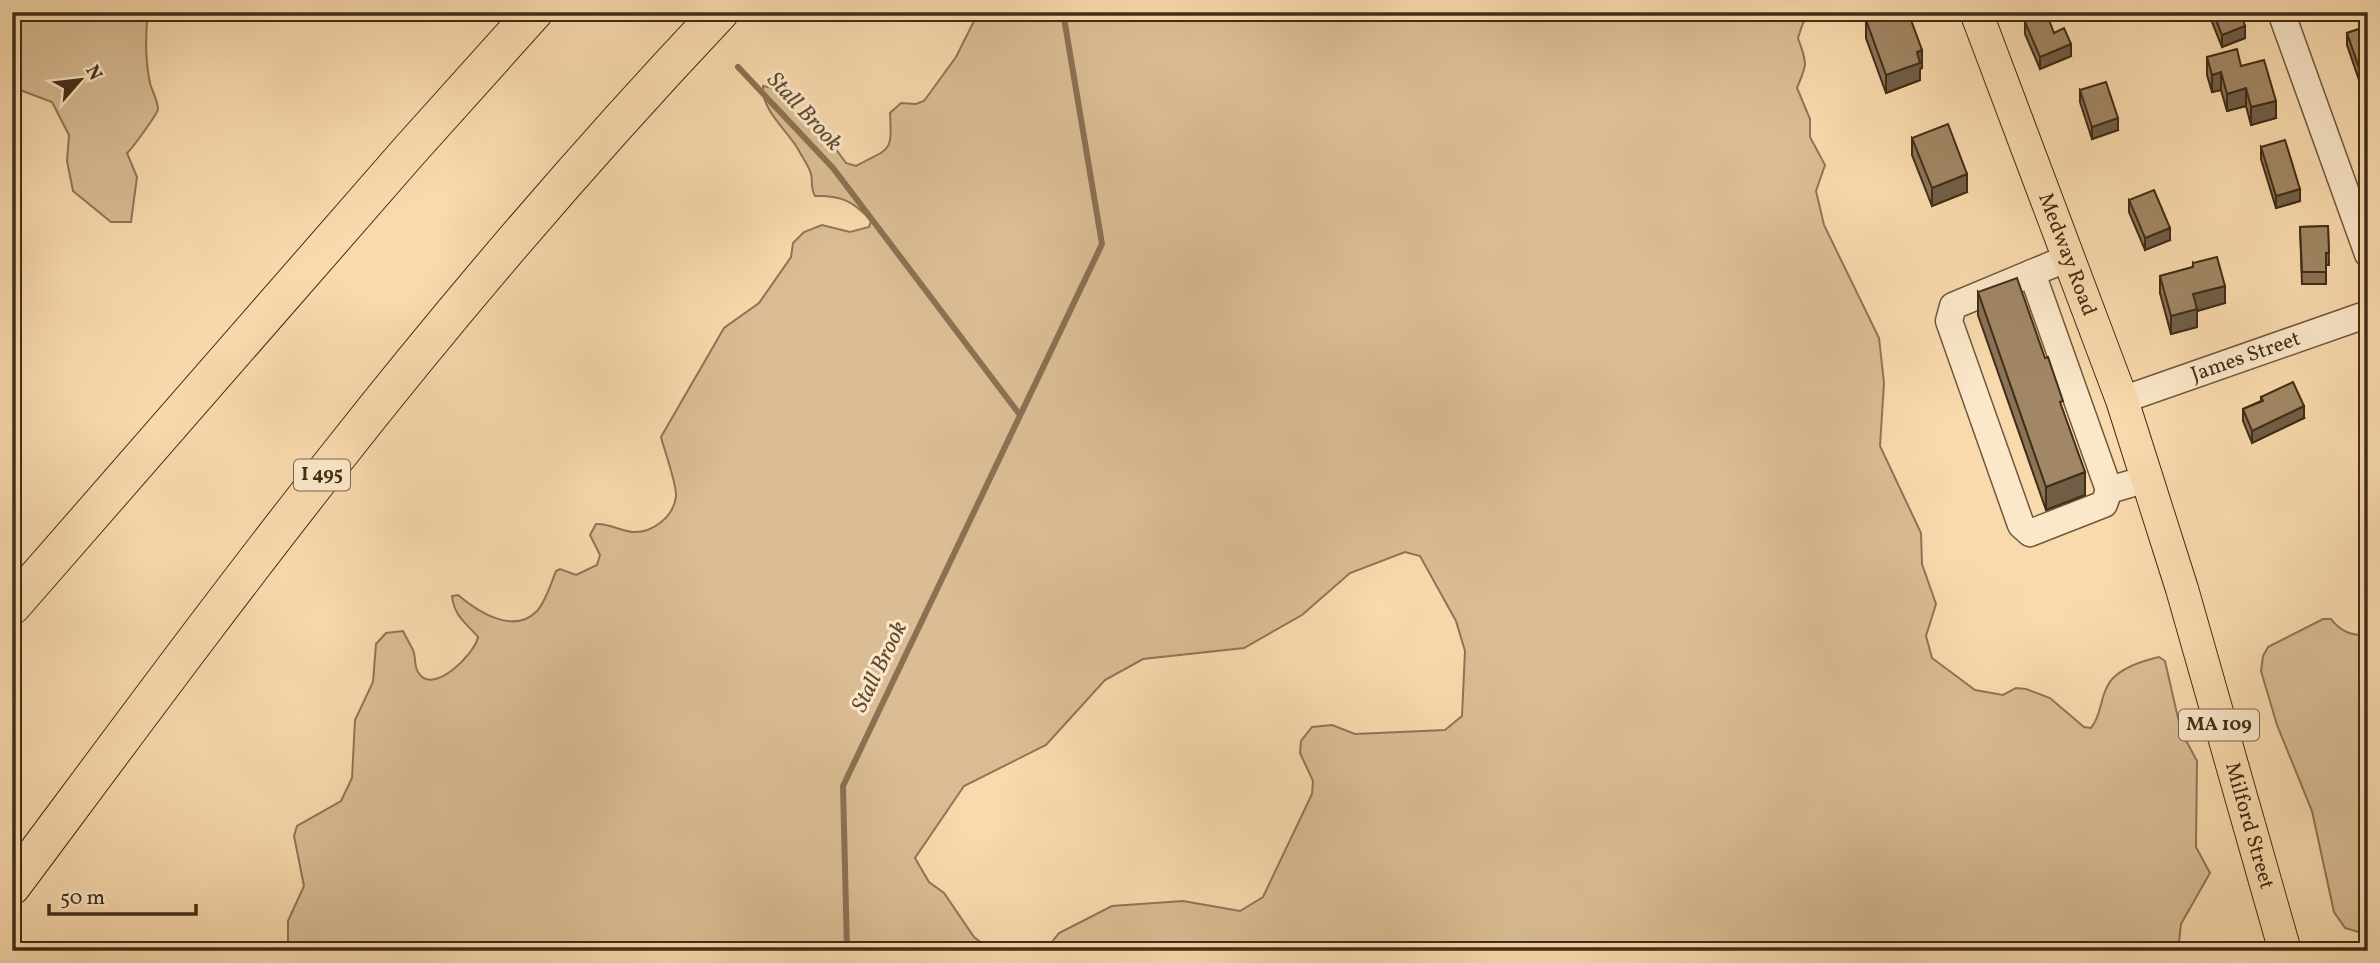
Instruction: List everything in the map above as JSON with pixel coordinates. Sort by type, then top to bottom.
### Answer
[{"type":"highway","points":[[12,606],[534,12]]},
{"type":"highway","name":"I 495","points":[[12,886],[246,574],[363,424],[538,215],[720,12]]},
{"type":"highway","points":[[655,82],[734,12]]},
{"type":"main road","name":"Medway Road","points":[[1976,12],[2122,400],[2150,489]]},
{"type":"main road","name":"Milford Street","points":[[2150,489],[2182,589],[2285,951]]},
{"type":"street","points":[[2281,12],[2368,254]]},
{"type":"street","points":[[2032,273],[2109,490],[2104,504],[2030,533],[2021,526],[1949,321],[1953,306],[2032,273],[2068,258]]},
{"type":"street","name":"James Street","points":[[2122,400],[2368,314]]},
{"type":"street","points":[[2109,490],[2150,489]]},
{"type":"shaded area","points":[[12,12],[148,12],[147,65],[158,109],[127,153],[137,177],[131,222],[111,222],[73,191],[67,161],[69,135],[52,102],[12,87]]},
{"type":"shaded area","points":[[981,12],[1813,12],[1803,23],[1798,38],[1805,63],[1797,88],[1810,119],[1810,137],[1825,165],[1816,191],[1824,225],[1879,338],[1884,383],[1880,446],[1921,533],[1922,564],[1936,604],[1926,636],[1932,658],[1975,690],[2003,695],[2016,688],[2026,689],[2050,698],[2084,727],[2091,728],[2107,687],[2116,676],[2129,667],[2152,659],[2159,657],[2165,661],[2181,731],[2197,761],[2196,847],[2210,873],[2181,924],[2178,951],[1045,951],[1059,933],[1112,906],[1183,901],[1240,911],[1263,897],[1312,794],[1313,781],[1300,753],[1301,741],[1312,727],[1332,725],[1355,734],[1445,730],[1462,716],[1465,651],[1456,621],[1420,556],[1405,552],[1350,573],[1302,615],[1244,648],[1143,659],[1105,680],[1046,745],[964,786],[915,858],[929,882],[944,893],[974,937],[992,951],[288,951],[288,921],[304,886],[294,836],[297,826],[341,801],[352,778],[355,720],[373,682],[376,644],[386,633],[403,631],[413,650],[418,672],[424,678],[442,676],[461,662],[478,637],[458,614],[452,596],[458,595],[496,618],[518,621],[528,618],[543,602],[556,571],[560,569],[576,575],[597,565],[600,555],[590,535],[596,524],[640,532],[654,527],[667,517],[674,504],[676,491],[661,437],[724,328],[759,303],[791,257],[793,243],[804,232],[822,225],[850,232],[869,227],[871,221],[852,204],[839,198],[815,196],[809,168],[770,111],[763,95],[763,86],[773,88],[832,144],[846,163],[856,166],[887,148],[890,113],[901,103],[916,104],[924,101],[956,57]]},
{"type":"shaded area","points":[[2323,619],[2331,619],[2347,632],[2368,635],[2368,934],[2345,928],[2334,912],[2312,811],[2277,725],[2261,671],[2263,656],[2268,647]]},
{"type":"building","points":[[1869,12],[1908,12],[1922,50],[1917,52],[1920,63],[1886,75],[1866,20],[1871,18]]},
{"type":"building","points":[[2046,12],[2054,33],[2064,28],[2071,44],[2040,57],[2025,22]]},
{"type":"building","points":[[2213,12],[2240,12],[2245,26],[2222,35]]},
{"type":"building","points":[[2368,26],[2368,68],[2360,71],[2347,33]]},
{"type":"building","points":[[2237,49],[2241,66],[2264,60],[2276,101],[2251,107],[2246,88],[2227,94],[2221,72],[2212,75],[2207,57]]},
{"type":"building","points":[[2106,82],[2118,118],[2092,127],[2080,90]]},
{"type":"building","points":[[1948,124],[1967,174],[1932,188],[1912,138]]},
{"type":"building","points":[[2285,140],[2300,189],[2276,196],[2261,147]]},
{"type":"building","points":[[2154,190],[2170,228],[2145,238],[2129,200]]},
{"type":"building","points":[[2328,226],[2329,253],[2326,253],[2326,272],[2302,272],[2300,227]]},
{"type":"building","points":[[2217,257],[2225,286],[2193,294],[2197,309],[2171,316],[2160,276]]},
{"type":"building","points":[[2017,278],[2045,358],[2048,357],[2063,401],[2060,402],[2085,472],[2046,487],[1978,292]]},
{"type":"building","points":[[2293,382],[2304,406],[2252,431],[2243,409],[2263,401],[2261,397]]},
{"type":"waterway","name":"Stall Brook","points":[[847,951],[843,786],[1102,244],[1063,12]]},
{"type":"waterway","name":"Stall Brook","points":[[738,67],[833,168],[1020,415]]}]
